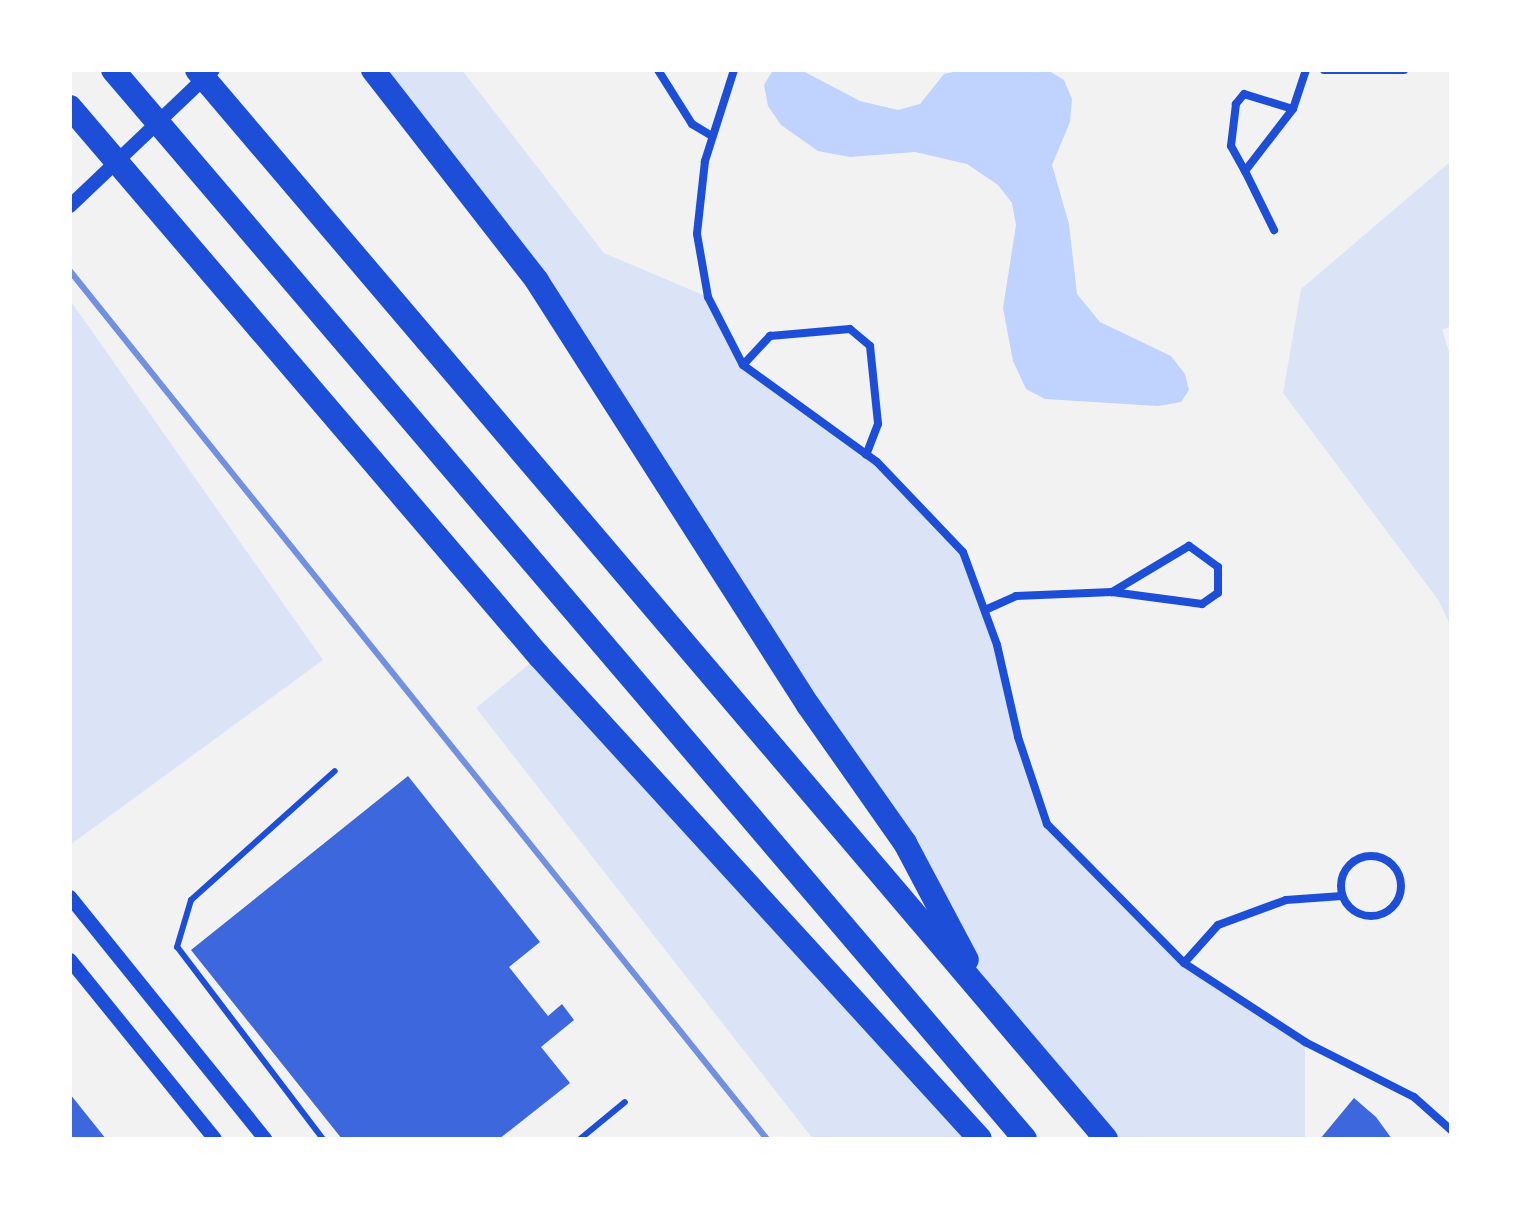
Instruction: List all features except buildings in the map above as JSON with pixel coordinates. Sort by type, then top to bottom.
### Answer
[{"type":"highway","points":[[113,70],[1025,1139]]},
{"type":"highway","points":[[197,70],[1106,1139]]},
{"type":"highway","points":[[373,70],[537,281],[808,705],[905,843],[989,1001]]},
{"type":"highway","points":[[70,107],[124,156],[539,656],[980,1139]]},
{"type":"street","points":[[71,205],[213,70]]},
{"type":"street","points":[[658,70],[692,124],[712,136]]},
{"type":"street","points":[[734,70],[712,136],[697,234],[708,297],[743,365],[866,455],[963,552],[985,610],[1047,824],[1184,963],[1305,1042],[1414,1097],[1451,1130]]},
{"type":"street","points":[[1245,171],[1293,109],[1306,70]]},
{"type":"street","points":[[1324,70],[1404,70]]},
{"type":"street","points":[[1274,230],[1231,146],[1236,104],[1244,94],[1293,109]]},
{"type":"street","points":[[743,365],[770,336],[850,329],[870,346],[878,424],[866,455]]},
{"type":"street","points":[[985,610],[1016,596],[1112,592],[1202,604],[1218,593],[1218,567],[1189,546],[1112,592]]},
{"type":"street","points":[[1377,855],[1395,865],[1403,885],[1395,906],[1377,916],[1356,913],[1342,896],[1342,875],[1356,858],[1377,855]]},
{"type":"street","points":[[1184,963],[1218,925],[1286,900],[1342,896]]},
{"type":"street","points":[[70,897],[265,1139]]},
{"type":"street","points":[[70,960],[215,1139]]},
{"type":"lane","points":[[323,1139],[177,947],[191,900],[335,771]]},
{"type":"lane","points":[[580,1139],[625,1102]]},
{"type":"shaded area","points":[[373,70],[462,70],[604,253],[708,297],[743,365],[877,462],[963,552],[997,645],[1018,737],[1047,824],[1166,947],[1305,1042],[1305,1139],[1106,1139],[989,1001],[905,843],[537,281]]},
{"type":"shaded area","points":[[1451,161],[1451,326],[1442,330],[1451,357],[1451,627],[1439,601],[1283,393],[1301,289]]},
{"type":"shaded area","points":[[70,300],[323,660],[70,845]]},
{"type":"shaded area","points":[[539,656],[980,1139],[813,1139],[476,708]]},
{"type":"water","points":[[773,70],[801,70],[860,101],[898,110],[920,104],[944,74],[963,70],[1051,72],[1064,80],[1072,99],[1070,122],[1052,165],[1069,224],[1077,294],[1100,322],[1171,356],[1185,374],[1189,390],[1181,402],[1158,406],[1045,399],[1026,389],[1013,361],[1003,308],[1016,225],[1012,203],[998,185],[967,164],[915,152],[850,157],[818,151],[781,125],[768,106],[764,85]]},
{"type":"railway","points":[[70,271],[767,1139]]}]
